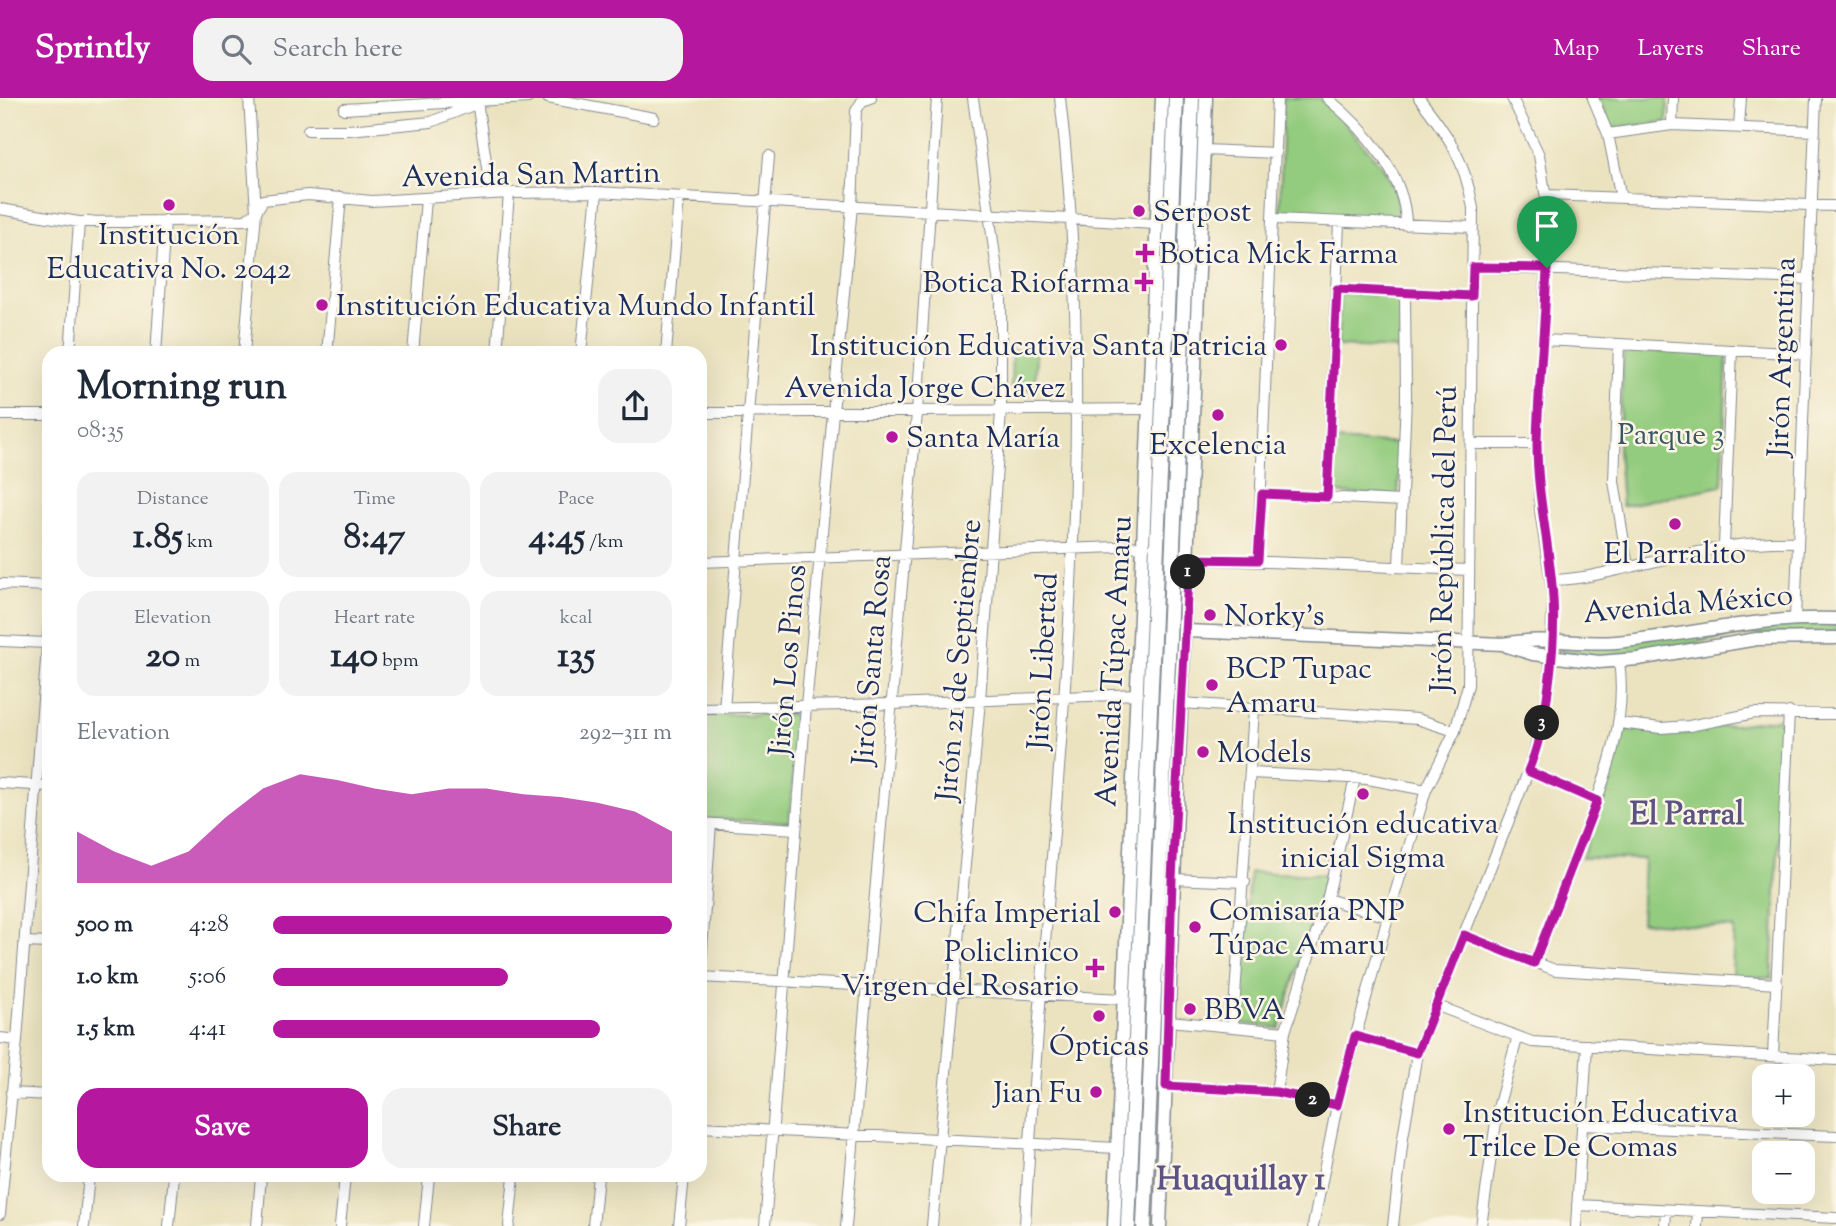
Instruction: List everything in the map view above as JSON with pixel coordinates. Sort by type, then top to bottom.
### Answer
[{"type":"highway","name":"Avenida Túpac Amaru","points":[[1128,1226],[1177,98]]},
{"type":"highway","name":"Avenida Túpac Amaru","points":[[1144,1226],[1154,1046],[1192,98]]},
{"type":"highway","points":[[1154,1046],[1159,1037],[1166,950],[1171,926]]},
{"type":"main road","name":"Avenida Túpac Amaru","points":[[1114,1226],[1162,98]]},
{"type":"main road","points":[[1160,1226],[1172,879],[1186,631],[1190,465],[1206,98]]},
{"type":"main road","name":"Avenida México","points":[[1503,645],[1533,639],[1612,642],[1659,638],[1755,620],[1836,620]]},
{"type":"main road","name":"Avenida México","points":[[1186,631],[1503,645],[1550,656],[1619,661],[1722,642],[1791,636],[1836,638]]},
{"type":"street","points":[[245,346],[256,212],[249,98]]},
{"type":"street","points":[[344,108],[528,98]]},
{"type":"street","points":[[548,98],[654,118]]},
{"type":"street","name":"Jirón Santa Rosa","points":[[846,1226],[870,985],[917,413],[937,98]]},
{"type":"street","name":"Jirón 21 de Septiembre","points":[[932,1226],[980,700],[1001,412],[1001,299],[973,98]]},
{"type":"street","name":"Jirón Libertad","points":[[1025,1226],[1039,994],[1064,696],[1073,548],[1076,331],[1072,219],[1060,98]]},
{"type":"street","points":[[1258,560],[1277,98]]},
{"type":"street","points":[[1327,98],[1366,138],[1395,176],[1406,211],[1406,225]]},
{"type":"street","name":"Jirón República del Perú","points":[[1313,1226],[1337,1105],[1388,917],[1426,790],[1455,731],[1468,685],[1473,208],[1465,168],[1453,143],[1419,98]]},
{"type":"street","points":[[1393,1226],[1402,1137],[1417,1053],[1528,771],[1545,710],[1553,639],[1550,580],[1540,510],[1537,444],[1545,340],[1547,195],[1539,155],[1512,98]]},
{"type":"street","points":[[1593,98],[1608,134],[1621,198]]},
{"type":"street","points":[[1672,125],[1673,98]]},
{"type":"street","points":[[1739,126],[1741,98]]},
{"type":"street","name":"Jirón Argentina","points":[[1795,619],[1816,98]]},
{"type":"street","name":"Jirón Los Pinos","points":[[765,1226],[806,706],[852,206],[856,111],[866,99]]},
{"type":"street","points":[[308,130],[349,130],[431,122],[478,102]]},
{"type":"street","points":[[478,102],[491,194]]},
{"type":"street","points":[[1608,134],[1672,125],[1815,131]]},
{"type":"street","points":[[1204,150],[1276,153]]},
{"type":"street","points":[[724,708],[769,156]]},
{"type":"street","points":[[497,346],[509,192]]},
{"type":"street","name":"Avenida San Martin","points":[[0,209],[79,222],[246,219],[256,212],[263,200],[308,195],[372,201],[509,192],[597,192],[1155,224]]},
{"type":"street","points":[[583,346],[597,192]]},
{"type":"street","points":[[1547,195],[1836,206]]},
{"type":"street","points":[[328,346],[341,197]]},
{"type":"street","points":[[667,346],[678,197]]},
{"type":"street","points":[[414,346],[426,199]]},
{"type":"street","points":[[1274,219],[1472,228]]},
{"type":"street","points":[[156,346],[164,220]]},
{"type":"street","points":[[71,346],[79,222]]},
{"type":"street","points":[[1327,497],[1339,223]]},
{"type":"street","points":[[1473,267],[1809,279]]},
{"type":"street","points":[[1337,289],[1472,296]]},
{"type":"street","points":[[1399,566],[1406,398],[1405,293]]},
{"type":"street","points":[[1545,340],[1806,354]]},
{"type":"street","points":[[1619,344],[1614,481],[1629,567]]},
{"type":"street","points":[[1724,545],[1732,350]]},
{"type":"street","name":"Avenida Jorge Chávez","points":[[707,413],[1149,409]]},
{"type":"street","points":[[0,415],[42,415]]},
{"type":"street","points":[[1471,444],[1537,444]]},
{"type":"street","points":[[1262,494],[1401,501]]},
{"type":"street","points":[[1550,580],[1575,579],[1724,545],[1765,541],[1797,542]]},
{"type":"street","points":[[707,562],[1145,546]]},
{"type":"street","points":[[1189,559],[1469,570]]},
{"type":"street","points":[[0,584],[42,586]]},
{"type":"street","points":[[0,641],[42,643]]},
{"type":"street","points":[[1534,963],[1597,801],[1619,723],[1619,661]]},
{"type":"street","points":[[707,708],[1138,694]]},
{"type":"street","points":[[1182,704],[1417,719],[1455,731]]},
{"type":"street","points":[[1233,1026],[1245,882],[1254,709]]},
{"type":"street","points":[[1773,1056],[1789,712]]},
{"type":"street","points":[[1619,723],[1661,727],[1689,726],[1755,713],[1836,714]]},
{"type":"street","points":[[0,1214],[17,1040],[42,723]]},
{"type":"street","points":[[1528,771],[1597,801]]},
{"type":"street","points":[[1252,773],[1355,778],[1426,790]]},
{"type":"street","points":[[1276,1092],[1285,1032],[1327,899],[1355,778]]},
{"type":"street","points":[[0,783],[42,785]]},
{"type":"street","points":[[707,824],[796,829]]},
{"type":"street","points":[[1172,879],[1245,882]]},
{"type":"street","points":[[1327,899],[1388,917]]},
{"type":"street","points":[[1464,935],[1534,963],[1577,973],[1777,984]]},
{"type":"street","points":[[25,942],[42,943]]},
{"type":"street","points":[[707,977],[1123,999]]},
{"type":"street","points":[[1435,1005],[1517,1038],[1587,1045],[1836,1060]]},
{"type":"street","points":[[1169,1021],[1285,1032]]},
{"type":"street","points":[[1355,1036],[1417,1053]]},
{"type":"street","points":[[0,1038],[17,1040]]},
{"type":"street","points":[[1481,1226],[1498,1108],[1517,1038]]},
{"type":"street","points":[[1576,1226],[1587,1045]]},
{"type":"street","points":[[1166,1086],[1276,1092],[1337,1105]]},
{"type":"street","points":[[11,1093],[42,1095]]},
{"type":"street","points":[[1582,1125],[1836,1136]]},
{"type":"street","points":[[707,1127],[1117,1148]]},
{"type":"street","points":[[84,1226],[88,1182]]},
{"type":"street","points":[[169,1226],[173,1182]]},
{"type":"street","points":[[257,1226],[261,1182]]},
{"type":"street","points":[[340,1226],[344,1182]]},
{"type":"street","points":[[424,1226],[428,1182]]},
{"type":"street","points":[[509,1226],[513,1182]]},
{"type":"street","points":[[593,1226],[597,1182]]},
{"type":"street","points":[[679,1226],[683,1182]]},
{"type":"street","points":[[1577,1205],[1836,1218]]},
{"type":"street","points":[[1665,1226],[1666,1211]]},
{"type":"street","points":[[1697,1226],[1698,1212]]},
{"type":"green space","points":[[1283,98],[1319,98],[1332,108],[1384,169],[1396,194],[1402,220],[1280,213]]},
{"type":"green space","points":[[1598,98],[1668,98],[1667,122],[1611,128]]},
{"type":"green space","points":[[1340,293],[1402,296],[1402,349],[1338,346]]},
{"type":"green space","name":"Parque 3","points":[[1624,350],[1727,355],[1722,486],[1622,506],[1618,449]]},
{"type":"green space","points":[[1012,351],[1036,351],[1035,389],[1011,388]]},
{"type":"green space","points":[[1334,440],[1401,444],[1398,496],[1332,493]]},
{"type":"green space","points":[[1789,623],[1836,625],[1836,633],[1745,635],[1612,656],[1558,651],[1563,645]]},
{"type":"green space","points":[[799,714],[789,822],[707,819],[707,715]]},
{"type":"green space","points":[[1784,718],[1772,978],[1732,977],[1734,928],[1641,922],[1644,859],[1582,858],[1608,786],[1624,729],[1684,732]]},
{"type":"green space","points":[[1250,872],[1327,875],[1279,1028],[1238,1023]]},
{"type":"place","name":"Institución Educativa No. 2042","points":[[169,205]]},
{"type":"place","name":"Serpost","points":[[1139,211]]},
{"type":"place","name":"Botica Mick Farma","points":[[1145,253]]},
{"type":"place","name":"Botica Riofarma","points":[[1144,282]]},
{"type":"place","name":"Institución Educativa Mundo Infantil","points":[[322,305]]},
{"type":"place","name":"Institución Educativa Santa Patricia","points":[[1281,345]]},
{"type":"place","name":"Excelencia","points":[[1218,415]]},
{"type":"place","name":"Santa María","points":[[892,437]]},
{"type":"place","name":"El Parralito","points":[[1675,524]]},
{"type":"place","name":"Norky's","points":[[1210,615]]},
{"type":"place","name":"BCP Tupac Amaru","points":[[1212,685]]},
{"type":"place","name":"Models","points":[[1203,752]]},
{"type":"place","name":"Institución educativa inicial Sigma","points":[[1363,794]]},
{"type":"place","name":"Chifa Imperial","points":[[1115,912]]},
{"type":"place","name":"Comisaría PNP Túpac Amaru","points":[[1195,927]]},
{"type":"place","name":"Policlinico Virgen del Rosario","points":[[1095,968]]},
{"type":"place","name":"BBVA","points":[[1190,1009]]},
{"type":"place","name":"Ópticas","points":[[1099,1016]]},
{"type":"place","name":"Jian Fu","points":[[1096,1092]]},
{"type":"place","name":"Institución Educativa Trilce De Comas","points":[[1449,1129]]},
{"type":"district","name":"El Parral","points":[[1687,813]]},
{"type":"district","name":"Huaquillay 1","points":[[1241,1178]]},
{"type":"route","points":[[1473,267],[1547,268],[1537,444],[1540,510],[1549,556],[1553,597],[1553,639],[1545,710],[1528,771],[1597,801],[1534,963],[1464,935],[1417,1053],[1355,1036],[1337,1105],[1276,1092],[1166,1086],[1172,879],[1189,559],[1258,560],[1262,494],[1327,497],[1337,289],[1472,296],[1473,267]]}]
